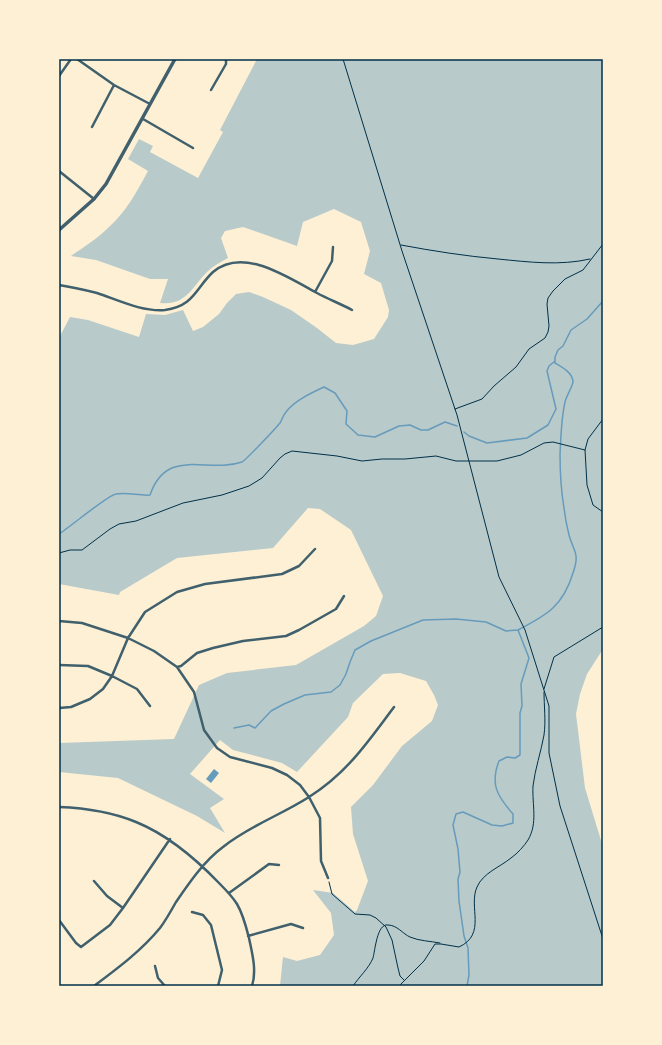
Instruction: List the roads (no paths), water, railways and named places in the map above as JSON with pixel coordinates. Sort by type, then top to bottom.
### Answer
[{"type":"street","points":[[59,76],[71,59]]},
{"type":"street","points":[[77,59],[114,86],[150,104]]},
{"type":"street","points":[[59,230],[94,199],[106,184],[175,59]]},
{"type":"street","points":[[211,90],[226,64],[226,59]]},
{"type":"street","points":[[92,127],[114,86]]},
{"type":"street","points":[[142,119],[193,148]]},
{"type":"street","points":[[59,171],[94,199]]},
{"type":"street","points":[[315,292],[332,261],[333,247]]},
{"type":"street","points":[[59,285],[95,293],[141,308],[163,310],[179,307],[190,300],[214,272],[227,264],[241,262],[255,264],[274,270],[352,310]]},
{"type":"street","points":[[59,708],[72,707],[90,700],[103,689],[112,676],[128,638],[145,612],[177,592],[205,584],[282,574],[299,566],[315,549]]},
{"type":"street","points":[[177,667],[181,666],[198,653],[213,648],[286,636],[336,609],[344,596]]},
{"type":"street","points":[[59,621],[82,623],[128,638],[154,651],[177,667],[194,692],[204,730],[217,748],[230,757],[272,768],[287,775],[300,785],[309,797],[320,818],[321,861],[328,878]]},
{"type":"street","points":[[59,665],[88,666],[112,676],[137,690],[150,706]]},
{"type":"street","points":[[94,986],[130,958],[159,928],[175,903],[203,866],[223,847],[245,832],[309,797],[333,780],[356,758],[394,707]]},
{"type":"street","points":[[59,807],[80,808],[109,813],[136,822],[170,840],[203,866],[237,903],[254,959],[252,986]]},
{"type":"street","points":[[59,920],[76,943],[81,947],[110,925],[170,840]]},
{"type":"street","points":[[228,893],[269,864],[279,865]]},
{"type":"street","points":[[94,881],[107,896],[123,908]]},
{"type":"street","points":[[192,912],[204,915],[211,925],[222,970],[218,986]]},
{"type":"street","points":[[248,936],[291,924],[303,928]]},
{"type":"street","points":[[155,966],[158,978],[164,986]]},
{"type":"water","points":[[214,769],[219,773],[211,783],[206,779]]},
{"type":"waterway","points":[[467,986],[469,975],[468,948],[464,936],[459,901],[458,879],[460,872],[458,849],[453,825],[456,814],[463,812],[492,825],[502,826],[513,823],[513,814],[499,795],[495,783],[495,776],[499,761],[507,757],[515,758],[520,755],[520,713],[522,706],[521,684],[529,658],[518,630],[546,614],[559,602],[569,584],[576,561],[576,553],[569,535],[565,515],[561,488],[560,461],[561,428],[564,408],[573,379],[564,368],[555,363],[555,357],[558,350],[563,346],[571,330],[587,319],[603,301]]},
{"type":"waterway","points":[[464,432],[469,436],[487,443],[527,438],[548,425],[556,409],[547,371],[549,366],[555,361]]},
{"type":"waterway","points":[[59,534],[97,505],[116,494],[150,495],[157,480],[167,471],[177,466],[229,465],[242,462],[280,423],[285,413],[293,404],[324,387],[335,393],[347,411],[346,424],[358,435],[375,437],[399,426],[410,425],[421,430],[428,430],[445,422],[457,426]]},
{"type":"waterway","points":[[234,728],[249,725],[255,728],[271,711],[284,704],[305,695],[331,692],[340,685],[355,650],[371,641],[423,620],[456,619],[486,622],[506,631],[518,630]]}]
